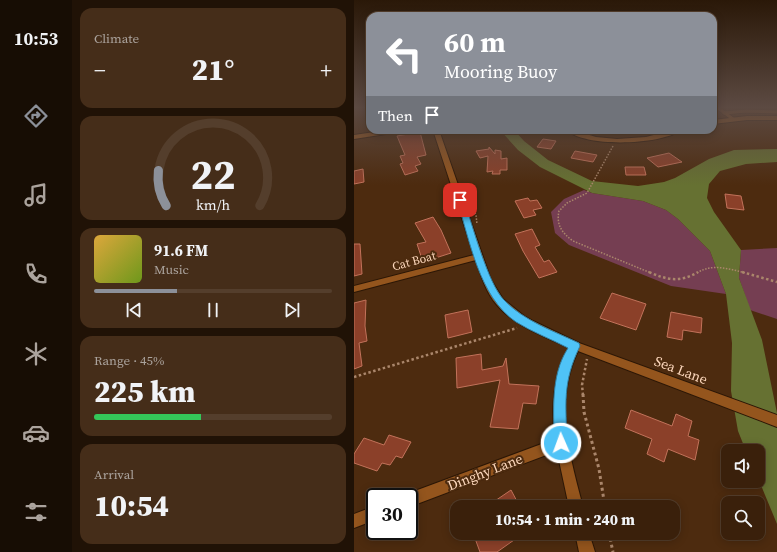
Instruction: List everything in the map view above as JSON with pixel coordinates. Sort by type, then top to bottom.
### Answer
[{"type":"street","points":[[354,137],[373,134]]},
{"type":"street","name":"Sea Lane","points":[[437,134],[487,280],[500,302],[520,319],[575,346],[777,421]]},
{"type":"street","points":[[579,134],[617,140],[646,139],[664,134]]},
{"type":"street","name":"Cat Boat","points":[[354,289],[480,256]]},
{"type":"street","points":[[574,500],[561,443],[560,386],[568,357],[575,346]]},
{"type":"street","name":"Dinghy Lane","points":[[418,497],[561,443]]},
{"type":"street","points":[[354,521],[366,516]]},
{"type":"street","points":[[584,540],[587,552]]},
{"type":"path","points":[[617,140],[587,192],[567,203],[559,212],[558,226],[563,234],[573,241],[676,281],[685,279],[704,268],[713,268],[742,272],[777,282]]},
{"type":"path","points":[[467,193],[476,215],[478,228]]},
{"type":"path","points":[[354,377],[529,324]]},
{"type":"path","points":[[589,351],[582,385],[584,412],[599,469],[604,500]]},
{"type":"path","points":[[610,540],[613,552]]},
{"type":"shaded area","points":[[504,134],[518,134],[548,160],[592,181],[638,186],[664,182],[675,178],[709,159],[734,150],[777,149],[777,162],[746,164],[720,171],[709,184],[707,198],[714,212],[741,250],[739,278],[762,340],[777,413],[777,524],[762,488],[765,488],[765,444],[743,444],[738,431],[731,391],[732,343],[726,294],[710,251],[678,219],[666,210],[643,201],[592,193],[540,167],[518,150]]},
{"type":"shaded area","points":[[584,190],[592,193],[643,201],[666,210],[678,219],[710,251],[726,294],[671,286],[569,245],[555,233],[551,212],[564,199]]},
{"type":"shaded area","points":[[777,248],[777,319],[750,310],[739,278],[741,250]]},
{"type":"building","points":[[421,134],[426,155],[417,157],[421,164],[415,166],[418,171],[405,175],[400,164],[403,163],[400,156],[405,155],[397,136]]},
{"type":"building","points":[[543,139],[556,141],[551,149],[537,147]]},
{"type":"building","points":[[489,147],[495,154],[495,150],[501,151],[501,159],[507,158],[507,170],[500,170],[500,174],[492,174],[493,171],[487,172],[488,156],[480,158],[476,151],[489,149]]},
{"type":"building","points":[[575,151],[597,155],[593,162],[571,158]]},
{"type":"building","points":[[669,153],[682,162],[658,167],[647,158]]},
{"type":"building","points":[[625,167],[644,167],[646,175],[626,175]]},
{"type":"building","points":[[363,169],[364,182],[354,184],[354,171]]},
{"type":"building","points":[[725,194],[741,196],[744,210],[727,208]]},
{"type":"building","points":[[528,198],[530,201],[537,200],[542,208],[533,210],[536,215],[524,218],[515,201]]},
{"type":"building","points":[[433,217],[441,230],[451,253],[423,262],[417,244],[426,242],[415,223]]},
{"type":"building","points":[[532,229],[540,245],[535,247],[544,262],[549,260],[557,272],[539,278],[523,251],[515,234]]},
{"type":"building","points":[[354,244],[360,244],[362,274],[354,276]]},
{"type":"building","points":[[612,293],[646,304],[636,330],[600,318]]},
{"type":"building","points":[[366,300],[365,326],[367,341],[359,343],[362,366],[354,369],[354,303]]},
{"type":"building","points":[[468,310],[472,332],[448,338],[445,315]]},
{"type":"building","points":[[671,312],[702,318],[701,333],[683,330],[682,340],[667,337]]},
{"type":"building","points":[[481,354],[482,370],[503,366],[506,358],[509,384],[539,386],[536,404],[523,403],[518,429],[490,427],[500,380],[457,388],[456,358]]},
{"type":"building","points":[[631,410],[672,426],[676,414],[692,421],[688,436],[699,440],[695,460],[668,449],[664,462],[647,454],[652,439],[625,428]]},
{"type":"building","points":[[389,435],[411,442],[402,458],[396,456],[390,465],[382,463],[377,471],[354,463],[354,454],[364,438],[384,445]]},
{"type":"building","points":[[511,490],[516,500],[496,500]]},
{"type":"building","points":[[476,540],[514,540],[497,552],[480,552]]},
{"type":"route","points":[[460,200],[487,280],[500,302],[520,319],[575,346],[568,357],[560,386],[559,399],[561,443]]}]
